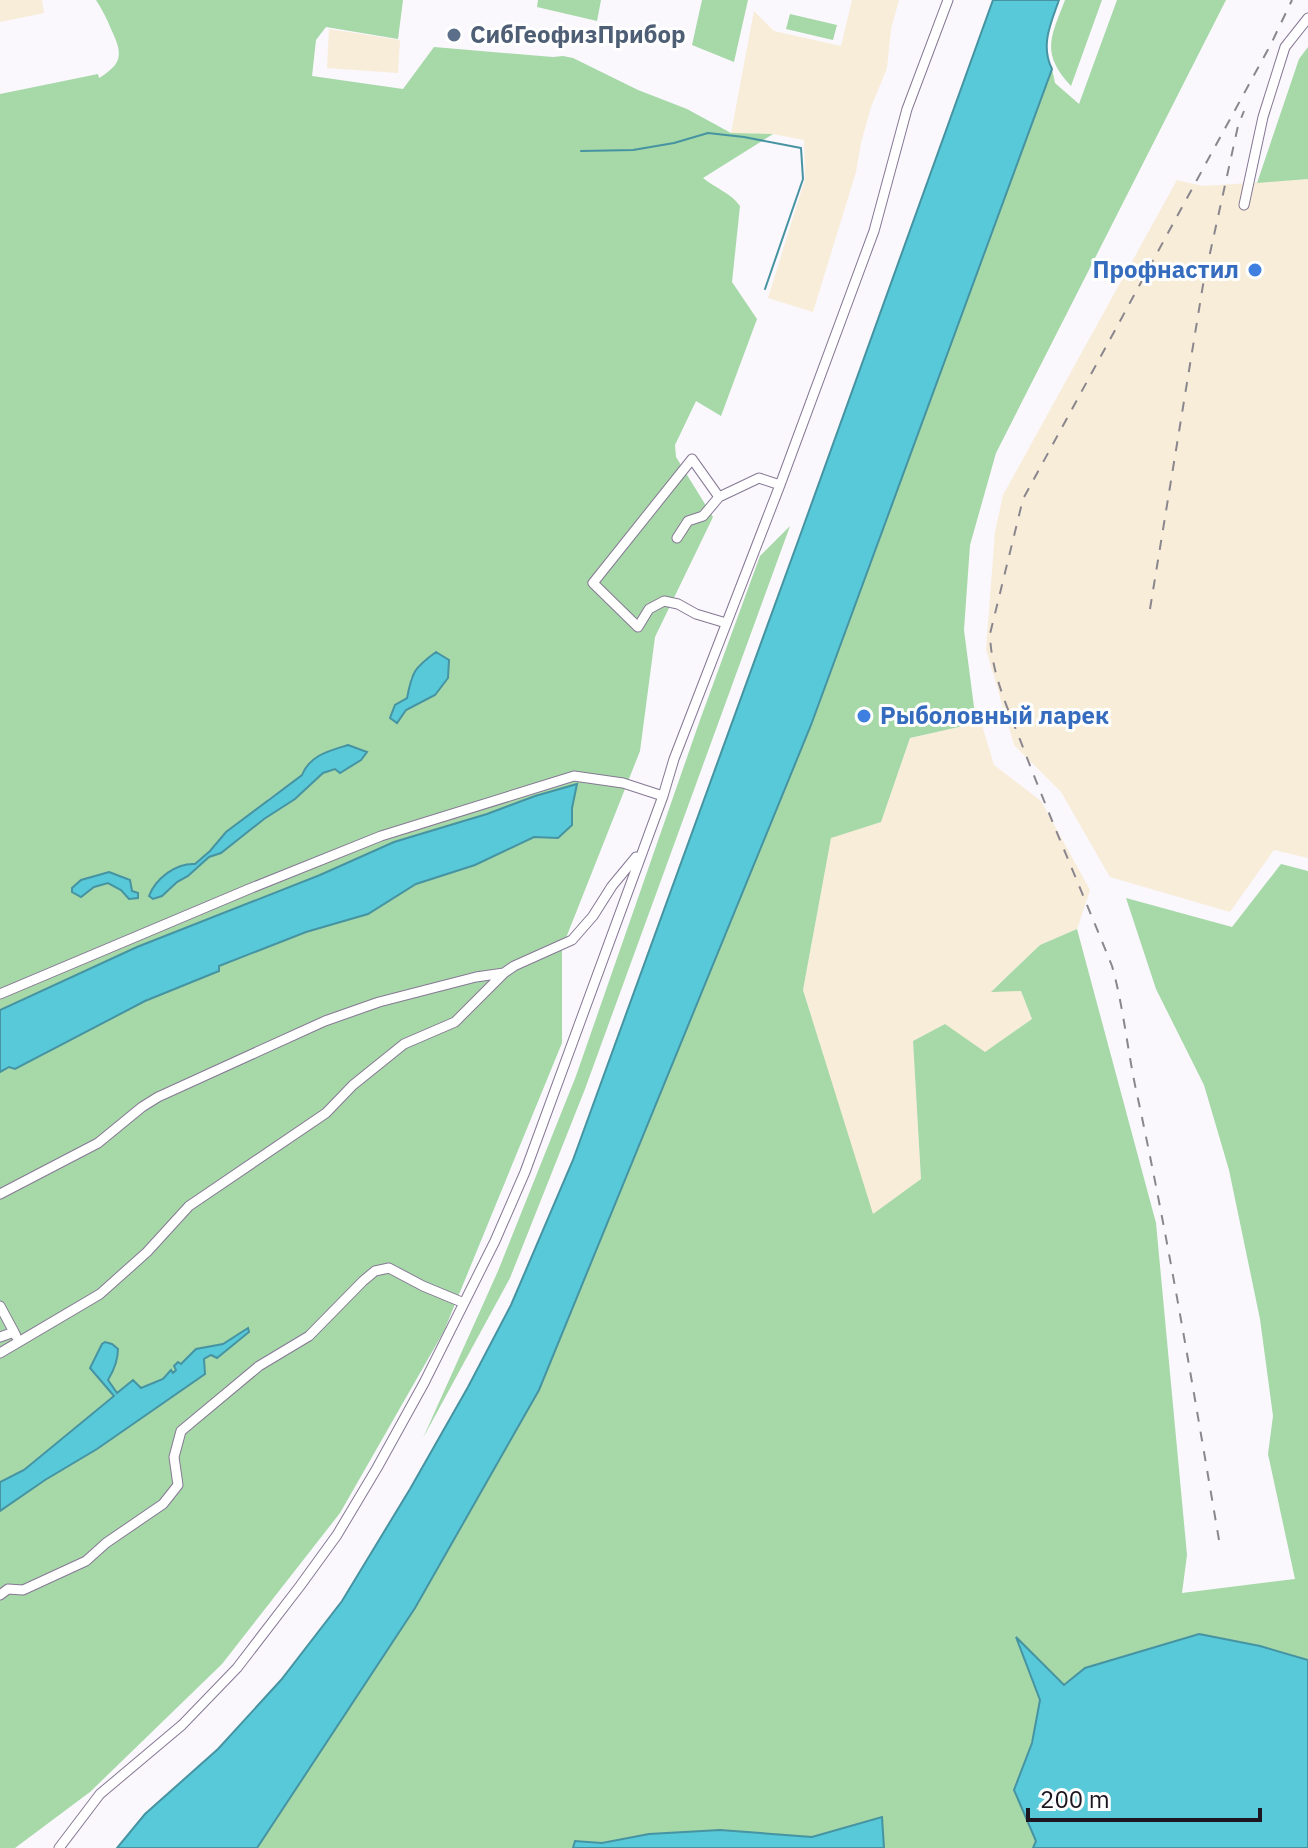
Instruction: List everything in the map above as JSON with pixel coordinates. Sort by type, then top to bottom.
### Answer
[{"type":"street","points":[[59,1848],[100,1794],[182,1725],[237,1668],[337,1535],[424,1383],[495,1241],[525,1172],[674,759],[874,231],[907,109],[948,0]]},
{"type":"street","points":[[1244,205],[1263,117],[1285,47],[1308,18]]},
{"type":"street","points":[[719,497],[692,459],[593,583],[638,627],[649,609],[664,601],[726,623]]},
{"type":"street","points":[[677,538],[688,521],[703,516],[719,497],[759,478],[780,485]]},
{"type":"street","points":[[0,994],[381,836],[574,776],[623,783],[663,796]]},
{"type":"street","points":[[0,1353],[100,1294],[147,1252],[189,1206],[326,1113],[353,1085],[404,1044],[455,1022],[514,966],[572,940],[642,851]]},
{"type":"street","points":[[0,1194],[98,1143],[158,1097],[325,1021],[379,1002],[476,977],[504,973]]},
{"type":"street","points":[[0,1595],[8,1589],[23,1590],[86,1561],[106,1543],[163,1504],[178,1485],[174,1457],[181,1431],[259,1366],[309,1336],[375,1271],[389,1268],[464,1303]]},
{"type":"street","points":[[0,1306],[19,1343]]},
{"type":"street","points":[[0,1337],[14,1332]]},
{"type":"shaded area","points":[[0,0],[42,0],[44,13],[0,22]]},
{"type":"shaded area","points":[[852,0],[899,0],[891,29],[887,68],[871,107],[856,172],[813,312],[768,298],[805,179],[804,140],[773,134],[731,133],[754,11],[774,31],[841,46]]},
{"type":"shaded area","points":[[329,29],[400,40],[398,73],[327,68]]},
{"type":"shaded area","points":[[1308,179],[1308,858],[1274,850],[1230,912],[1110,877],[1061,792],[1014,745],[986,649],[995,532],[1003,495],[1177,180],[1203,186]]},
{"type":"shaded area","points":[[981,722],[994,765],[1041,801],[1090,890],[1077,929],[1040,945],[992,991],[1021,991],[1032,1019],[984,1053],[945,1024],[913,1041],[921,1179],[872,1215],[803,990],[831,837],[881,822],[910,738]]},
{"type":"green space","points":[[96,0],[403,0],[398,39],[326,27],[316,40],[312,76],[403,89],[434,47],[563,56],[687,109],[731,133],[773,134],[703,178],[740,206],[732,282],[757,319],[721,416],[696,401],[675,445],[676,457],[713,517],[655,637],[640,751],[562,948],[562,1043],[444,1331],[340,1513],[222,1664],[90,1792],[15,1848],[0,1848],[0,1072],[9,1067],[15,1068],[145,1001],[219,971],[219,966],[306,932],[368,914],[416,884],[475,865],[535,837],[558,838],[572,825],[577,785],[394,842],[320,875],[137,947],[0,1010],[0,94],[98,74],[99,78],[113,68],[117,62],[118,45]],"holes":[[[411,677],[448,678],[435,695],[405,710]],[[348,745],[366,752],[323,773],[295,799],[264,819],[268,799],[302,775],[320,755]]]},
{"type":"green space","points":[[538,0],[601,0],[597,21],[537,7]]},
{"type":"green space","points":[[702,0],[748,0],[734,62],[692,45]]},
{"type":"green space","points":[[1065,0],[1102,0],[1071,86],[1055,64],[1051,44]]},
{"type":"green space","points":[[1117,0],[1226,0],[996,453],[970,545],[964,630],[974,707],[981,722],[910,738],[881,822],[831,838],[803,990],[873,1214],[921,1179],[913,1041],[945,1024],[985,1052],[1032,1019],[1021,991],[991,992],[1040,945],[1077,929],[1156,1223],[1187,1555],[1182,1593],[1295,1579],[1268,1454],[1273,1416],[1260,1319],[1229,1170],[1204,1085],[1156,989],[1126,898],[1232,927],[1281,864],[1308,871],[1308,1660],[1260,1646],[1198,1634],[1085,1668],[1064,1686],[1018,1639],[1040,1700],[1032,1743],[1014,1790],[1036,1841],[1033,1848],[257,1848],[415,1608],[539,1390],[811,725],[1052,69],[1055,83],[1079,104]]},
{"type":"green space","points":[[790,14],[837,25],[833,40],[786,29]]},
{"type":"green space","points":[[1308,47],[1308,179],[1257,183],[1299,59]]},
{"type":"green space","points":[[790,526],[585,1089],[510,1278],[423,1438],[498,1271],[576,1076],[760,556]]},
{"type":"water","points":[[993,0],[1059,0],[1047,43],[1052,69],[811,725],[539,1390],[415,1608],[257,1848],[117,1848],[145,1814],[218,1749],[281,1680],[342,1601],[410,1489],[511,1305],[573,1160]]},
{"type":"water","points":[[436,652],[449,660],[448,678],[435,695],[406,710],[397,723],[390,718],[395,705],[407,698],[415,671]]},
{"type":"water","points":[[348,745],[367,752],[361,760],[340,773],[335,769],[323,773],[295,799],[221,853],[209,857],[162,896],[153,899],[149,896],[162,878],[181,866],[195,864],[226,832],[302,775],[315,758]]},
{"type":"water","points":[[577,784],[572,825],[558,838],[534,837],[475,865],[416,884],[368,914],[306,932],[219,966],[219,971],[145,1001],[15,1069],[9,1067],[0,1072],[0,1010],[137,947],[320,875],[394,842]]},
{"type":"water","points":[[109,872],[130,880],[132,891],[138,893],[138,898],[129,899],[108,883],[94,887],[81,897],[72,892],[81,880]]},
{"type":"water","points":[[248,1328],[249,1332],[217,1358],[211,1355],[204,1359],[205,1374],[0,1511],[0,1482],[24,1470],[114,1396],[90,1368],[102,1344],[112,1344],[118,1349],[108,1380],[117,1393],[133,1380],[141,1388],[163,1379],[171,1370],[173,1373],[176,1370],[174,1366],[178,1362],[181,1364],[196,1349],[223,1344]]},
{"type":"water","points":[[1199,1634],[1260,1646],[1308,1660],[1308,1848],[1033,1848],[1036,1841],[1014,1790],[1032,1743],[1040,1700],[1016,1637],[1064,1685],[1085,1668]]},
{"type":"water","points":[[882,1817],[884,1848],[573,1848],[575,1841],[602,1843],[649,1834],[720,1830],[812,1837]]},
{"type":"waterway","points":[[581,151],[633,150],[708,133],[801,148],[803,179],[765,289]]},
{"type":"railway","points":[[1219,1540],[1169,1255],[1116,981],[1002,694],[990,634],[1023,499],[1292,0]]},
{"type":"railway","points":[[1150,609],[1203,285],[1244,111]]},
{"type":"place","name":"СибГеофизПрибор","points":[[454,35]]},
{"type":"place","name":"Профнастил","points":[[1255,270]]},
{"type":"place","name":"Рыболовный ларек","points":[[864,716]]}]
